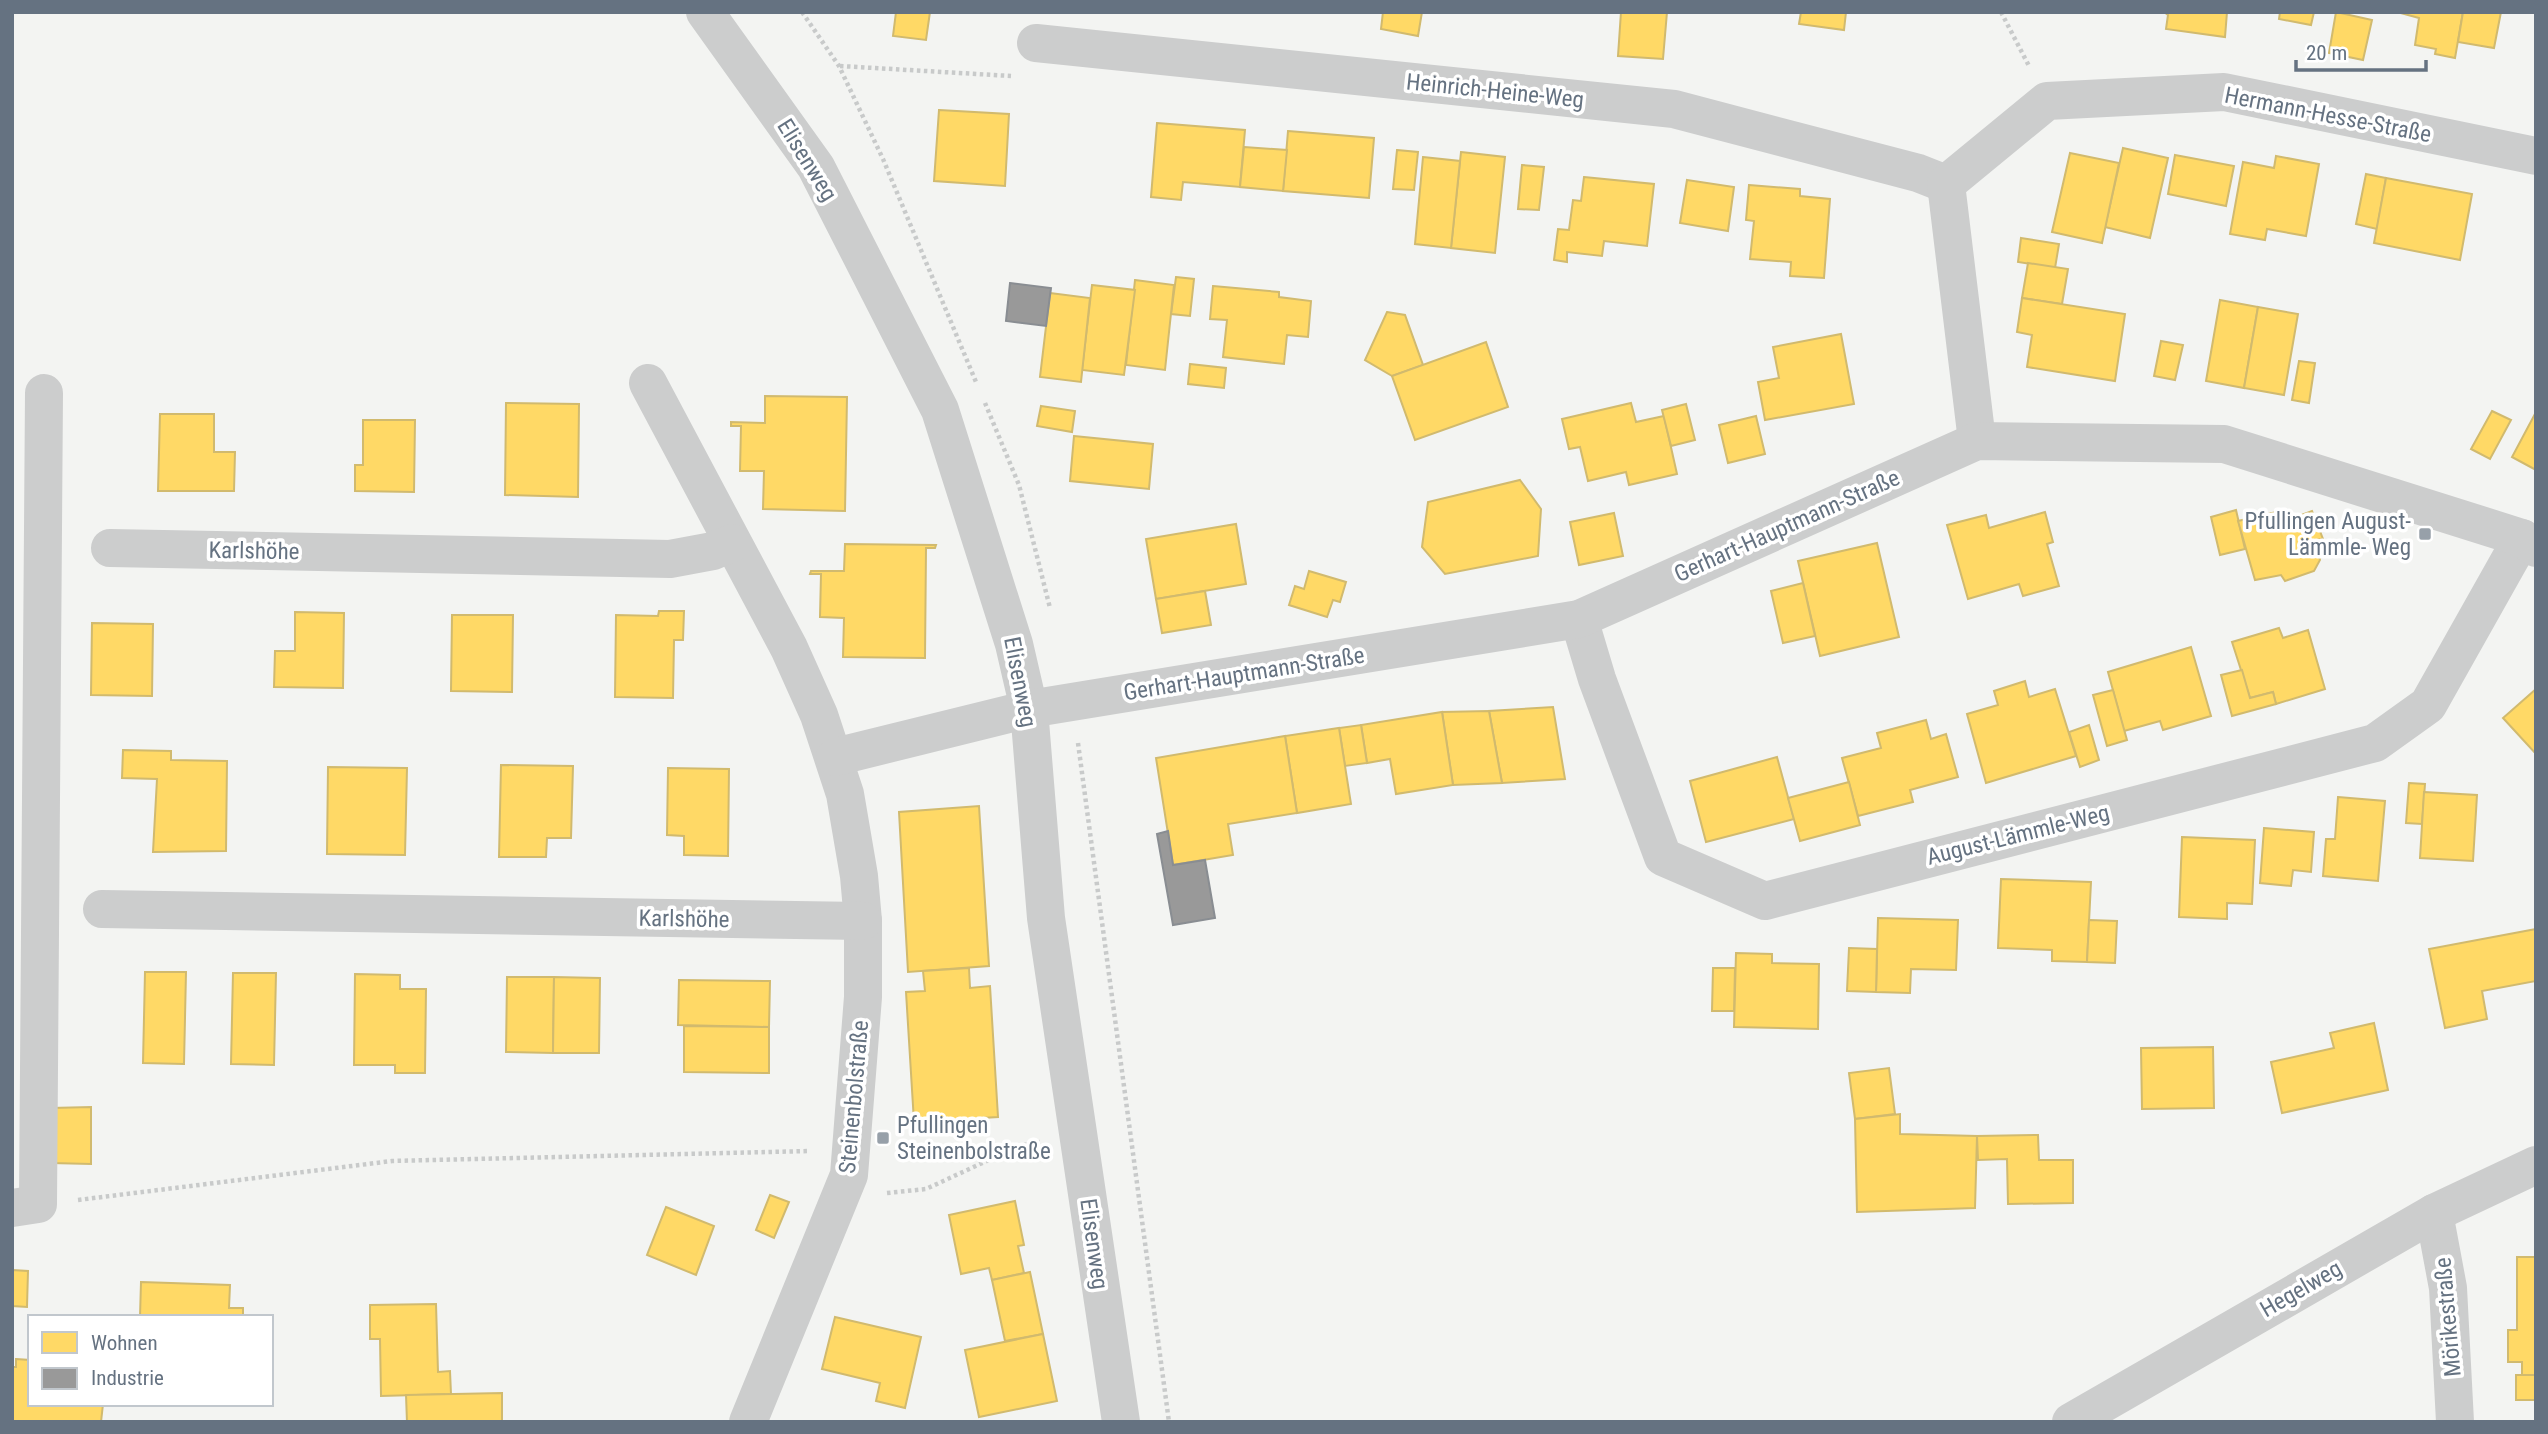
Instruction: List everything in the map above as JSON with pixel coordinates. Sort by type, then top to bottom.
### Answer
[{"type":"street","name":"Elisenweg","points":[[705,12],[816,167],[940,410],[1014,644],[1029,709],[1046,918],[1121,1422]]},
{"type":"street","name":"Heinrich-Heine-Weg","points":[[1036,43],[1674,109],[1918,173],[1946,184]]},
{"type":"street","name":"Hermann-Hesse-Straße","points":[[2047,101],[2224,92],[2536,156]]},
{"type":"street","points":[[1977,441],[1946,184],[2047,101]]},
{"type":"street","points":[[648,383],[789,648],[835,757],[853,833],[863,921]]},
{"type":"street","points":[[25,1206],[44,393]]},
{"type":"street","name":"Gerhart-Hauptmann-Straße","points":[[1029,709],[1579,619],[1977,441],[2224,444],[2529,543]]},
{"type":"street","name":"Karlshöhe","points":[[110,548],[670,559],[713,551],[732,543]]},
{"type":"street","name":"August-Lämmle-Weg","points":[[1579,619],[1597,679],[1663,857],[1765,901],[2375,743],[2428,705],[2529,543]]},
{"type":"street","points":[[835,757],[1029,709]]},
{"type":"street","name":"Karlshöhe","points":[[102,909],[863,921]]},
{"type":"street","name":"Steinenbolstraße","points":[[748,1422],[849,1175],[863,997],[863,921]]},
{"type":"street","name":"Hegelweg","points":[[2071,1422],[2434,1213],[2536,1165]]},
{"type":"street","name":"Mörikestraße","points":[[2434,1213],[2448,1288],[2455,1422]]},
{"type":"path","points":[[802,12],[839,66],[1010,78],[1036,43]]},
{"type":"path","points":[[2001,12],[2047,101]]},
{"type":"path","points":[[926,1189],[1019,1146]]},
{"type":"path","points":[[25,1206],[392,1161],[811,1151],[849,1175]]},
{"type":"building: Wohnen","points":[[896,12],[930,12],[926,40],[893,36]]},
{"type":"building: Wohnen","points":[[1383,12],[1422,12],[1418,36],[1381,29]]},
{"type":"building: Wohnen","points":[[1621,12],[1667,12],[1663,59],[1618,56]]},
{"type":"building: Wohnen","points":[[1801,12],[1846,12],[1844,30],[1799,24]]},
{"type":"building: Wohnen","points":[[2164,12],[2227,12],[2225,37],[2166,29],[2168,15]]},
{"type":"building: Wohnen","points":[[2280,12],[2314,12],[2311,25],[2279,19]]},
{"type":"building: Wohnen","points":[[2336,12],[2372,20],[2363,60],[2329,53]]},
{"type":"building: Wohnen","points":[[2397,12],[2463,12],[2455,58],[2435,54],[2436,49],[2415,45],[2419,18]]},
{"type":"building: Wohnen","points":[[2463,12],[2501,12],[2494,48],[2458,42]]},
{"type":"building: Wohnen","points":[[939,110],[1009,114],[1005,186],[934,181]]},
{"type":"building: Wohnen","points":[[1157,123],[1245,130],[1240,187],[1183,182],[1181,200],[1151,197]]},
{"type":"building: Wohnen","points":[[1288,131],[1374,138],[1369,198],[1283,191]]},
{"type":"building: Wohnen","points":[[1244,147],[1287,150],[1283,191],[1240,187]]},
{"type":"building: Wohnen","points":[[2123,148],[2168,158],[2150,238],[2105,227]]},
{"type":"building: Wohnen","points":[[1397,150],[1418,152],[1414,190],[1393,189]]},
{"type":"building: Wohnen","points":[[1461,152],[1505,157],[1495,253],[1451,248]]},
{"type":"building: Wohnen","points":[[2070,153],[2119,163],[2102,243],[2052,232]]},
{"type":"building: Wohnen","points":[[2175,155],[2234,166],[2226,206],[2168,194]]},
{"type":"building: Wohnen","points":[[2276,156],[2319,164],[2306,236],[2267,229],[2265,240],[2230,234],[2243,162],[2274,168]]},
{"type":"building: Wohnen","points":[[1423,157],[1460,161],[1451,248],[1415,244]]},
{"type":"building: Wohnen","points":[[1522,165],[1544,167],[1539,210],[1518,209]]},
{"type":"building: Wohnen","points":[[2366,174],[2386,178],[2377,229],[2356,224]]},
{"type":"building: Wohnen","points":[[1584,177],[1654,184],[1647,246],[1604,241],[1602,256],[1567,252],[1567,262],[1554,260],[1558,229],[1569,230],[1573,200],[1581,201]]},
{"type":"building: Wohnen","points":[[2386,178],[2472,194],[2460,260],[2374,243]]},
{"type":"building: Wohnen","points":[[1687,180],[1734,187],[1728,231],[1680,223]]},
{"type":"building: Wohnen","points":[[1749,185],[1800,189],[1800,196],[1830,199],[1824,278],[1790,276],[1791,262],[1750,259],[1754,221],[1746,220]]},
{"type":"building: Wohnen","points":[[2021,238],[2059,244],[2055,268],[2018,262]]},
{"type":"building: Wohnen","points":[[2028,263],[2068,269],[2062,304],[2022,298]]},
{"type":"building: Wohnen","points":[[1176,277],[1194,279],[1190,316],[1171,314]]},
{"type":"building: Wohnen","points":[[1135,280],[1174,285],[1165,370],[1126,365]]},
{"type":"building: Wohnen","points":[[1092,285],[1135,290],[1124,375],[1082,370]]},
{"type":"building: Wohnen","points":[[1213,286],[1279,292],[1279,297],[1311,301],[1308,337],[1287,335],[1284,364],[1223,357],[1227,320],[1210,319]]},
{"type":"building: Wohnen","points":[[1050,293],[1090,298],[1081,382],[1040,377]]},
{"type":"building: Wohnen","points":[[2022,298],[2125,314],[2115,381],[2027,367],[2032,335],[2017,332]]},
{"type":"building: Wohnen","points":[[2220,300],[2258,307],[2244,388],[2206,381]]},
{"type":"building: Wohnen","points":[[2258,307],[2298,314],[2284,395],[2244,388]]},
{"type":"building: Wohnen","points":[[1387,312],[1405,315],[1423,365],[1392,376],[1365,360]]},
{"type":"building: Wohnen","points":[[1841,334],[1854,404],[1765,420],[1758,382],[1779,378],[1773,347]]},
{"type":"building: Wohnen","points":[[2161,341],[2183,345],[2175,380],[2154,376]]},
{"type":"building: Wohnen","points":[[1486,342],[1508,407],[1415,440],[1392,376]]},
{"type":"building: Wohnen","points":[[2299,361],[2315,363],[2309,403],[2292,400]]},
{"type":"building: Wohnen","points":[[1190,364],[1226,368],[1224,388],[1188,384]]},
{"type":"building: Wohnen","points":[[765,396],[847,397],[845,511],[763,509],[764,471],[740,471],[741,426],[731,426],[731,422],[765,423]]},
{"type":"building: Wohnen","points":[[506,403],[579,404],[578,497],[505,495]]},
{"type":"building: Wohnen","points":[[1631,403],[1636,422],[1664,416],[1677,474],[1629,485],[1626,472],[1588,481],[1580,447],[1569,449],[1562,419]]},
{"type":"building: Wohnen","points":[[1686,404],[1695,440],[1671,446],[1662,410]]},
{"type":"building: Wohnen","points":[[1041,406],[1075,411],[1072,432],[1037,426]]},
{"type":"building: Wohnen","points":[[2492,411],[2511,420],[2490,459],[2471,449]]},
{"type":"building: Wohnen","points":[[2536,412],[2536,470],[2512,457]]},
{"type":"building: Wohnen","points":[[160,414],[214,414],[214,452],[235,452],[234,491],[158,491]]},
{"type":"building: Wohnen","points":[[1756,416],[1765,454],[1728,463],[1719,425]]},
{"type":"building: Wohnen","points":[[363,420],[415,420],[414,492],[355,491],[355,465],[363,465]]},
{"type":"building: Wohnen","points":[[1074,436],[1153,444],[1149,489],[1070,481]]},
{"type":"building: Wohnen","points":[[1520,480],[1541,509],[1538,556],[1445,574],[1422,547],[1428,502]]},
{"type":"building: Wohnen","points":[[2236,510],[2245,549],[2220,555],[2211,517]]},
{"type":"building: Wohnen","points":[[2285,510],[2288,520],[2312,511],[2323,539],[2314,540],[2320,560],[2314,571],[2285,581],[2281,575],[2255,580],[2238,521]]},
{"type":"building: Wohnen","points":[[2045,512],[2053,542],[2047,544],[2059,586],[2023,596],[2019,584],[1968,599],[1947,525],[1986,515],[1989,528]]},
{"type":"building: Wohnen","points":[[1614,513],[1623,556],[1579,565],[1570,522]]},
{"type":"building: Wohnen","points":[[1236,524],[1246,584],[1156,599],[1146,539]]},
{"type":"building: Wohnen","points":[[1877,543],[1899,637],[1820,656],[1798,561]]},
{"type":"building: Wohnen","points":[[845,544],[936,545],[935,548],[926,548],[925,658],[843,657],[844,618],[820,617],[821,574],[810,574],[811,571],[844,571]]},
{"type":"building: Wohnen","points":[[1309,571],[1346,582],[1340,602],[1333,600],[1327,617],[1289,605],[1295,586],[1304,589]]},
{"type":"building: Wohnen","points":[[1803,583],[1815,636],[1783,643],[1771,591]]},
{"type":"building: Wohnen","points":[[1205,591],[1211,625],[1162,633],[1156,599]]},
{"type":"building: Wohnen","points":[[659,611],[684,611],[683,640],[674,640],[673,698],[615,697],[616,615],[658,616]]},
{"type":"building: Wohnen","points":[[295,612],[344,613],[343,688],[274,687],[275,651],[295,651]]},
{"type":"building: Wohnen","points":[[452,615],[513,615],[512,692],[451,691]]},
{"type":"building: Wohnen","points":[[92,623],[153,624],[152,696],[91,695]]},
{"type":"building: Wohnen","points":[[2279,628],[2283,638],[2308,630],[2325,689],[2276,704],[2273,692],[2250,698],[2232,642]]},
{"type":"building: Wohnen","points":[[2191,647],[2211,716],[2163,730],[2160,721],[2124,731],[2108,672]]},
{"type":"building: Wohnen","points":[[2242,670],[2250,698],[2273,692],[2276,704],[2232,716],[2221,675]]},
{"type":"building: Wohnen","points":[[2025,681],[2029,697],[2055,689],[2076,756],[1986,783],[1967,714],[1998,705],[1994,691]]},
{"type":"building: Wohnen","points":[[2536,689],[2536,754],[2503,718]]},
{"type":"building: Wohnen","points":[[2113,690],[2127,740],[2107,746],[2093,695]]},
{"type":"building: Wohnen","points":[[1553,707],[1565,779],[1502,783],[1489,711]]},
{"type":"building: Wohnen","points":[[1489,711],[1502,783],[1453,785],[1442,712]]},
{"type":"building: Wohnen","points":[[1442,712],[1453,785],[1396,794],[1390,759],[1367,763],[1361,725]]},
{"type":"building: Wohnen","points":[[1926,720],[1931,739],[1946,734],[1958,777],[1910,790],[1913,802],[1858,816],[1842,758],[1881,748],[1877,733]]},
{"type":"building: Wohnen","points":[[1361,725],[1367,763],[1345,766],[1339,728]]},
{"type":"building: Wohnen","points":[[2089,725],[2099,760],[2080,767],[2069,732]]},
{"type":"building: Wohnen","points":[[1339,728],[1351,804],[1297,813],[1285,736]]},
{"type":"building: Wohnen","points":[[1285,736],[1297,813],[1228,824],[1233,855],[1173,865],[1156,758]]},
{"type":"building: Wohnen","points":[[123,750],[171,751],[171,760],[227,761],[226,851],[153,852],[157,779],[122,778]]},
{"type":"building: Wohnen","points":[[1777,757],[1794,819],[1706,842],[1690,781]]},
{"type":"building: Wohnen","points":[[501,765],[573,766],[571,838],[547,838],[546,857],[499,857]]},
{"type":"building: Wohnen","points":[[328,767],[407,768],[405,855],[327,854]]},
{"type":"building: Wohnen","points":[[668,768],[729,769],[728,856],[684,855],[684,836],[667,835]]},
{"type":"building: Wohnen","points":[[1849,782],[1860,825],[1800,841],[1788,798]]},
{"type":"building: Wohnen","points":[[2409,783],[2425,784],[2422,824],[2406,823]]},
{"type":"building: Wohnen","points":[[2424,792],[2477,795],[2473,861],[2420,858]]},
{"type":"building: Wohnen","points":[[2338,797],[2385,801],[2378,881],[2323,876],[2326,839],[2335,839]]},
{"type":"building: Wohnen","points":[[979,806],[989,966],[908,972],[899,812]]},
{"type":"building: Wohnen","points":[[2264,828],[2314,832],[2311,872],[2293,870],[2291,886],[2260,883]]},
{"type":"building: Wohnen","points":[[2182,837],[2255,840],[2252,904],[2227,903],[2227,919],[2179,917]]},
{"type":"building: Wohnen","points":[[2001,879],[2091,882],[2087,962],[2052,961],[2052,950],[1998,948]]},
{"type":"building: Wohnen","points":[[1878,918],[1958,920],[1956,970],[1911,969],[1910,993],[1876,992]]},
{"type":"building: Wohnen","points":[[2089,920],[2117,921],[2115,963],[2087,962]]},
{"type":"building: Wohnen","points":[[2536,929],[2536,981],[2482,991],[2487,1019],[2445,1028],[2429,949]]},
{"type":"building: Wohnen","points":[[1849,948],[1877,949],[1876,992],[1847,991]]},
{"type":"building: Wohnen","points":[[1736,953],[1772,954],[1772,963],[1819,964],[1818,1029],[1734,1027]]},
{"type":"building: Wohnen","points":[[969,968],[970,988],[990,986],[998,1117],[914,1122],[906,992],[925,991],[923,971]]},
{"type":"building: Wohnen","points":[[1713,968],[1735,968],[1734,1011],[1712,1011]]},
{"type":"building: Wohnen","points":[[145,972],[186,972],[184,1064],[143,1063]]},
{"type":"building: Wohnen","points":[[233,973],[276,973],[274,1065],[231,1064]]},
{"type":"building: Wohnen","points":[[355,974],[400,975],[400,989],[426,989],[425,1073],[395,1073],[395,1065],[354,1065]]},
{"type":"building: Wohnen","points":[[507,977],[554,977],[553,1053],[506,1052]]},
{"type":"building: Wohnen","points":[[554,977],[600,978],[599,1053],[553,1053]]},
{"type":"building: Wohnen","points":[[679,980],[770,981],[769,1027],[678,1025]]},
{"type":"building: Wohnen","points":[[2374,1023],[2388,1090],[2282,1113],[2271,1062],[2334,1048],[2330,1033]]},
{"type":"building: Wohnen","points":[[684,1026],[769,1027],[769,1073],[684,1072]]},
{"type":"building: Wohnen","points":[[2213,1047],[2214,1108],[2142,1109],[2141,1048]]},
{"type":"building: Wohnen","points":[[1889,1068],[1895,1114],[1855,1119],[1849,1073]]},
{"type":"building: Wohnen","points":[[91,1107],[91,1164],[51,1163],[51,1108]]},
{"type":"building: Wohnen","points":[[1900,1114],[1900,1134],[1977,1136],[1975,1208],[1857,1212],[1855,1119]]},
{"type":"building: Wohnen","points":[[2038,1135],[2039,1160],[2073,1160],[2073,1203],[2008,1204],[2007,1159],[1978,1160],[1977,1136]]},
{"type":"building: Wohnen","points":[[770,1195],[789,1202],[774,1238],[756,1230]]},
{"type":"building: Wohnen","points":[[1015,1201],[1024,1245],[1018,1246],[1024,1273],[992,1280],[989,1268],[961,1274],[949,1215]]},
{"type":"building: Wohnen","points":[[666,1207],[714,1226],[696,1275],[647,1255]]},
{"type":"building: Wohnen","points":[[2517,1257],[2536,1257],[2536,1375],[2522,1376],[2522,1362],[2508,1362],[2508,1330],[2517,1330]]},
{"type":"building: Wohnen","points":[[12,1270],[28,1271],[27,1307],[12,1306]]},
{"type":"building: Wohnen","points":[[1030,1272],[1043,1334],[1005,1341],[992,1280]]},
{"type":"building: Wohnen","points":[[141,1282],[230,1285],[229,1308],[243,1308],[243,1315],[140,1315]]},
{"type":"building: Wohnen","points":[[436,1304],[438,1372],[450,1371],[451,1394],[381,1396],[380,1339],[370,1339],[370,1305]]},
{"type":"building: Wohnen","points":[[835,1317],[921,1337],[905,1408],[876,1401],[880,1383],[822,1369]]},
{"type":"building: Wohnen","points":[[1043,1334],[1057,1401],[979,1417],[965,1350]]},
{"type":"building: Wohnen","points":[[16,1359],[28,1360],[28,1406],[103,1406],[101,1422],[12,1422],[12,1367],[16,1367]]},
{"type":"building: Wohnen","points":[[2516,1375],[2536,1375],[2536,1400],[2516,1400]]},
{"type":"building: Wohnen","points":[[502,1393],[502,1422],[407,1422],[406,1395]]},
{"type":"building: Industrie","points":[[1010,283],[1051,288],[1046,326],[1006,321]]},
{"type":"building: Industrie","points":[[1168,831],[1173,865],[1205,860],[1215,918],[1173,925],[1157,834]]},
{"type":"place","name":"Pfullingen August- Lämmle- Weg","points":[[2425,534]]},
{"type":"place","name":"Pfullingen Steinenbolstraße","points":[[883,1138]]}]
